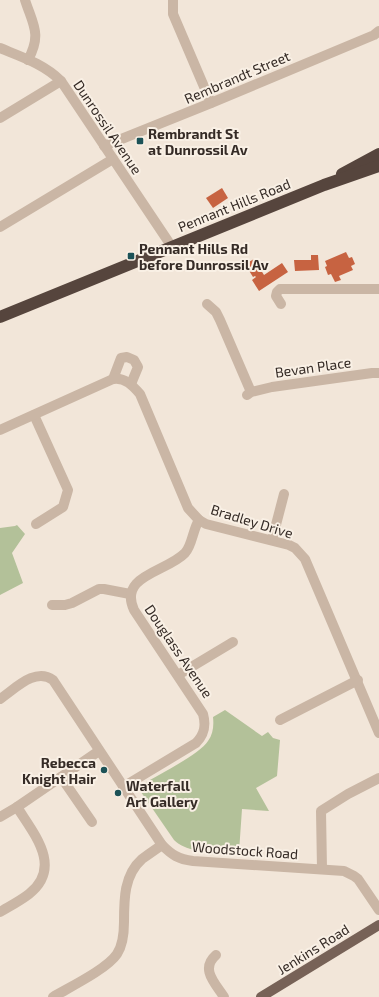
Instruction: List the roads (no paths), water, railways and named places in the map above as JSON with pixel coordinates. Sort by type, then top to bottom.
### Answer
[{"type":"highway","name":"Pennant Hills Road","points":[[324,185],[379,154]]},
{"type":"highway","name":"Pennant Hills Road","points":[[0,317],[324,185],[379,166]]},
{"type":"main road","name":"Jenkins Road","points":[[261,997],[379,924]]},
{"type":"street","points":[[25,0],[36,35],[35,44],[28,60]]},
{"type":"street","points":[[173,0],[173,14],[211,104]]},
{"type":"street","name":"Rembrandt Street","points":[[104,146],[211,104],[374,35],[379,31]]},
{"type":"street","name":"Dunrossil Avenue","points":[[0,48],[46,69],[61,81],[172,247]]},
{"type":"street","points":[[0,118],[61,81]]},
{"type":"street","points":[[0,227],[113,159]]},
{"type":"street","points":[[282,304],[276,296],[276,292],[280,289],[379,289]]},
{"type":"street","name":"Bevan Place","points":[[207,304],[216,312],[220,320],[249,394],[272,387],[372,372],[379,373]]},
{"type":"street","points":[[0,430],[113,379],[116,378],[129,382],[130,384],[138,367],[134,360],[127,357],[122,358],[113,379]]},
{"type":"street","name":"Bradley Drive","points":[[130,384],[140,394],[188,508],[199,520],[206,524],[272,540],[295,548],[305,559],[358,680],[379,733]]},
{"type":"street","points":[[34,415],[68,490],[63,507],[36,524]]},
{"type":"street","points":[[272,540],[284,494]]},
{"type":"street","name":"Douglass Avenue","points":[[123,787],[196,743],[203,734],[205,722],[203,714],[134,610],[130,594],[132,588],[140,580],[185,552],[199,520]]},
{"type":"street","points":[[52,605],[65,605],[72,603],[99,589],[130,594]]},
{"type":"street","points":[[178,675],[233,642]]},
{"type":"street","name":"Woodstock Road","points":[[0,699],[33,677],[40,675],[49,677],[55,682],[123,787],[162,844],[172,854],[185,860],[344,871],[354,876],[362,884],[379,910]]},
{"type":"street","points":[[280,720],[358,680]]},
{"type":"street","points":[[0,817],[99,751]]},
{"type":"street","points":[[61,777],[92,822]]},
{"type":"street","points":[[322,869],[320,811],[379,778]]},
{"type":"street","points":[[0,912],[30,893],[40,882],[44,873],[45,863],[42,848],[17,807]]},
{"type":"street","points":[[53,997],[104,966],[116,955],[122,942],[124,931],[124,897],[130,876],[142,860],[162,844]]},
{"type":"street","points":[[216,955],[210,960],[208,966],[211,977],[224,997]]},
{"type":"place","name":"Rembrandt St at Dunrossil Av","points":[[140,141]]},
{"type":"place","name":"Pennant Hills Rd before Dunrossil Av","points":[[131,256]]},
{"type":"place","name":"Rebecca Knight Hair","points":[[104,770]]},
{"type":"place","name":"Waterfall Art Gallery","points":[[118,793]]}]
